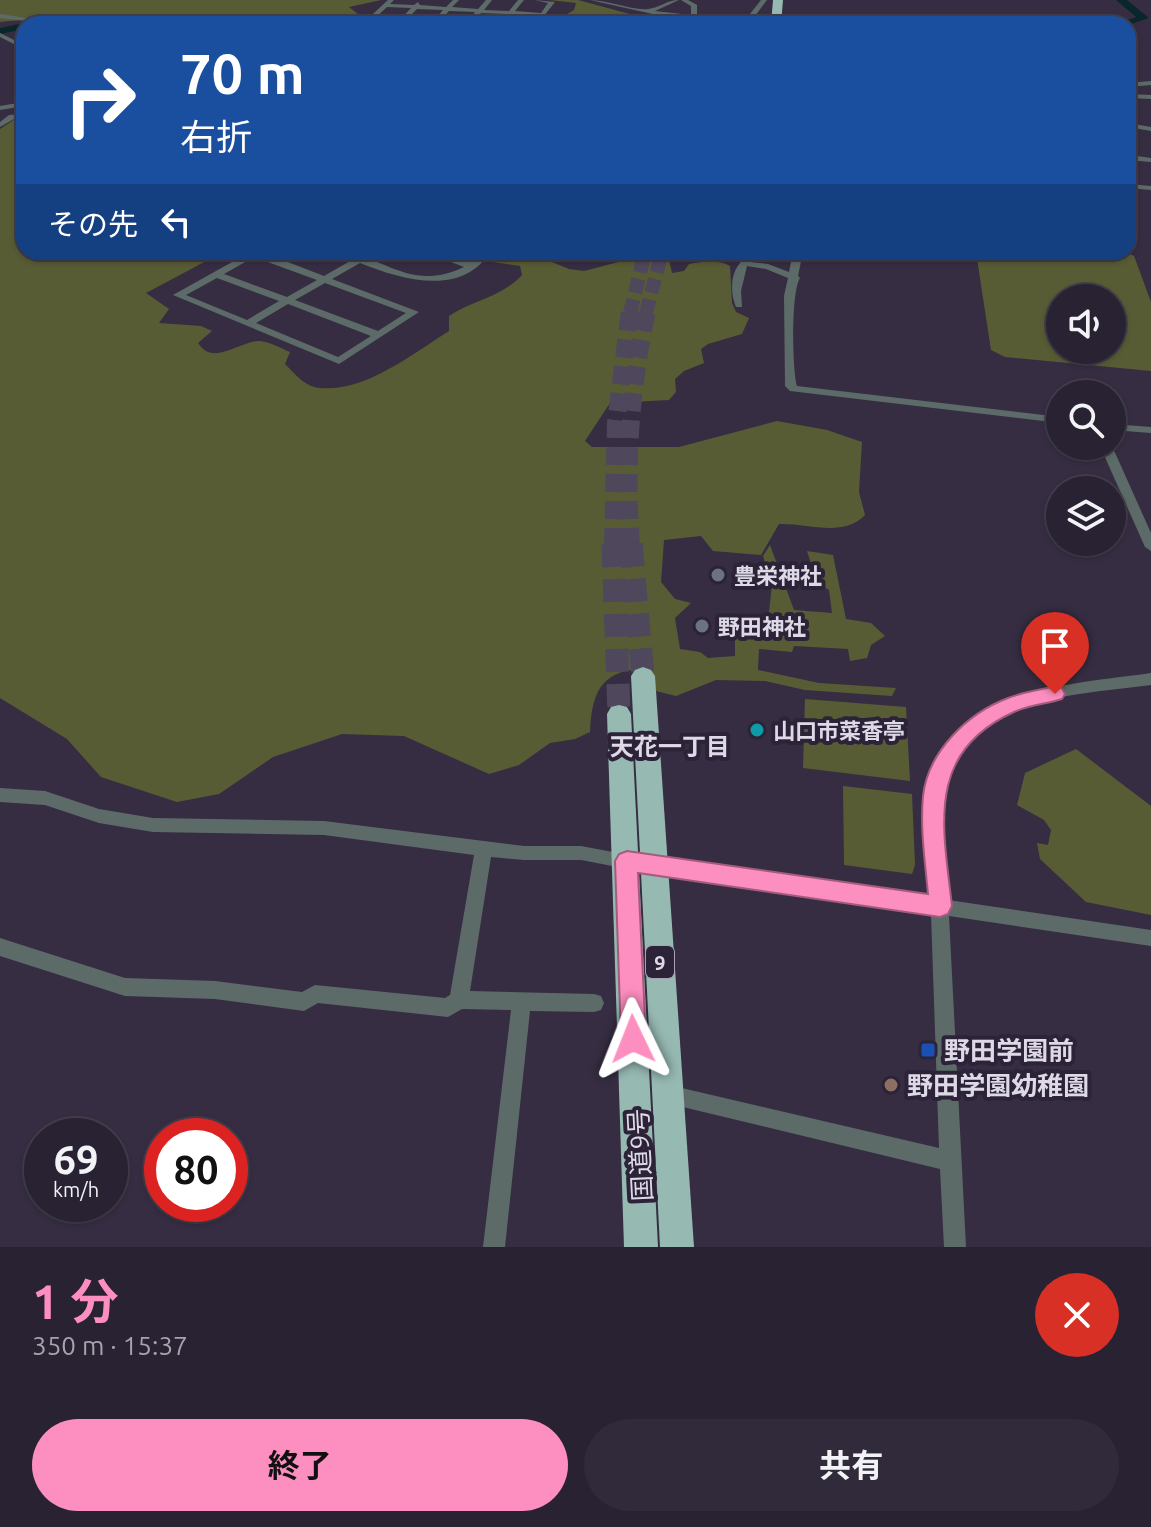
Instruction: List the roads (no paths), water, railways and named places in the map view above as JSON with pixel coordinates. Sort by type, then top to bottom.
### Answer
[{"type":"highway","name":"国道9号","points":[[641,1247],[643,676]]},
{"type":"highway","name":"国道9号","points":[[619,714],[669,1095],[677,1247]]},
{"type":"street","points":[[407,16],[423,0]]},
{"type":"street","points":[[441,16],[456,0]]},
{"type":"street","points":[[476,16],[489,0]]},
{"type":"street","points":[[509,16],[521,0]]},
{"type":"street","points":[[388,3],[543,15],[552,2],[537,0]]},
{"type":"street","points":[[593,0],[648,11],[697,16],[694,5],[684,0]]},
{"type":"street","points":[[648,11],[676,0]]},
{"type":"street","points":[[751,16],[764,0]]},
{"type":"street","points":[[653,2],[665,5]]},
{"type":"street","points":[[243,260],[178,295],[339,361],[414,312],[274,260]]},
{"type":"street","points":[[247,324],[358,260]]},
{"type":"street","points":[[363,260],[428,280],[453,277],[478,260]]},
{"type":"street","points":[[454,260],[472,266]]},
{"type":"street","points":[[797,260],[789,296],[790,386],[794,389],[1046,418]]},
{"type":"street","points":[[739,305],[736,291],[741,266],[745,263],[760,264],[795,278]]},
{"type":"street","points":[[216,274],[378,335]]},
{"type":"street","points":[[1126,428],[1151,430]]},
{"type":"street","points":[[1112,460],[1151,547]]},
{"type":"street","points":[[955,1247],[940,906],[934,845],[934,794],[942,767],[955,747],[986,717],[1013,704],[1151,679]]},
{"type":"street","points":[[0,795],[45,798],[99,816],[153,825],[324,828],[524,853],[581,853],[1151,938]]},
{"type":"street","points":[[459,1000],[484,849]]},
{"type":"street","points":[[0,947],[125,987],[215,990],[304,1002],[315,994],[448,1008],[459,1000],[594,1003]]},
{"type":"street","points":[[494,1247],[521,1003]]},
{"type":"street","points":[[669,1095],[950,1161]]},
{"type":"waterway","points":[[1121,0],[1144,18],[1136,20]]},
{"type":"waterway","points":[[0,31],[16,28]]},
{"type":"tunnel","points":[[630,313],[643,260]]},
{"type":"tunnel","points":[[646,313],[660,260]]},
{"type":"tunnel","points":[[613,545],[616,423],[630,311]]},
{"type":"tunnel","points":[[631,546],[630,428],[636,370],[647,311]]},
{"type":"tunnel","points":[[631,544],[643,676]]},
{"type":"tunnel","points":[[613,545],[619,714]]},
{"type":"place","name":"豊栄神社","points":[[718,575]]},
{"type":"place","name":"野田神社","points":[[702,626]]},
{"type":"place","name":"山口市菜香亭","points":[[757,730]]},
{"type":"place","name":"野田学園前","points":[[928,1050]]},
{"type":"place","name":"野田学園幼稚園","points":[[891,1085]]},
{"type":"district","name":"天花一丁目","points":[[670,746]]}]
